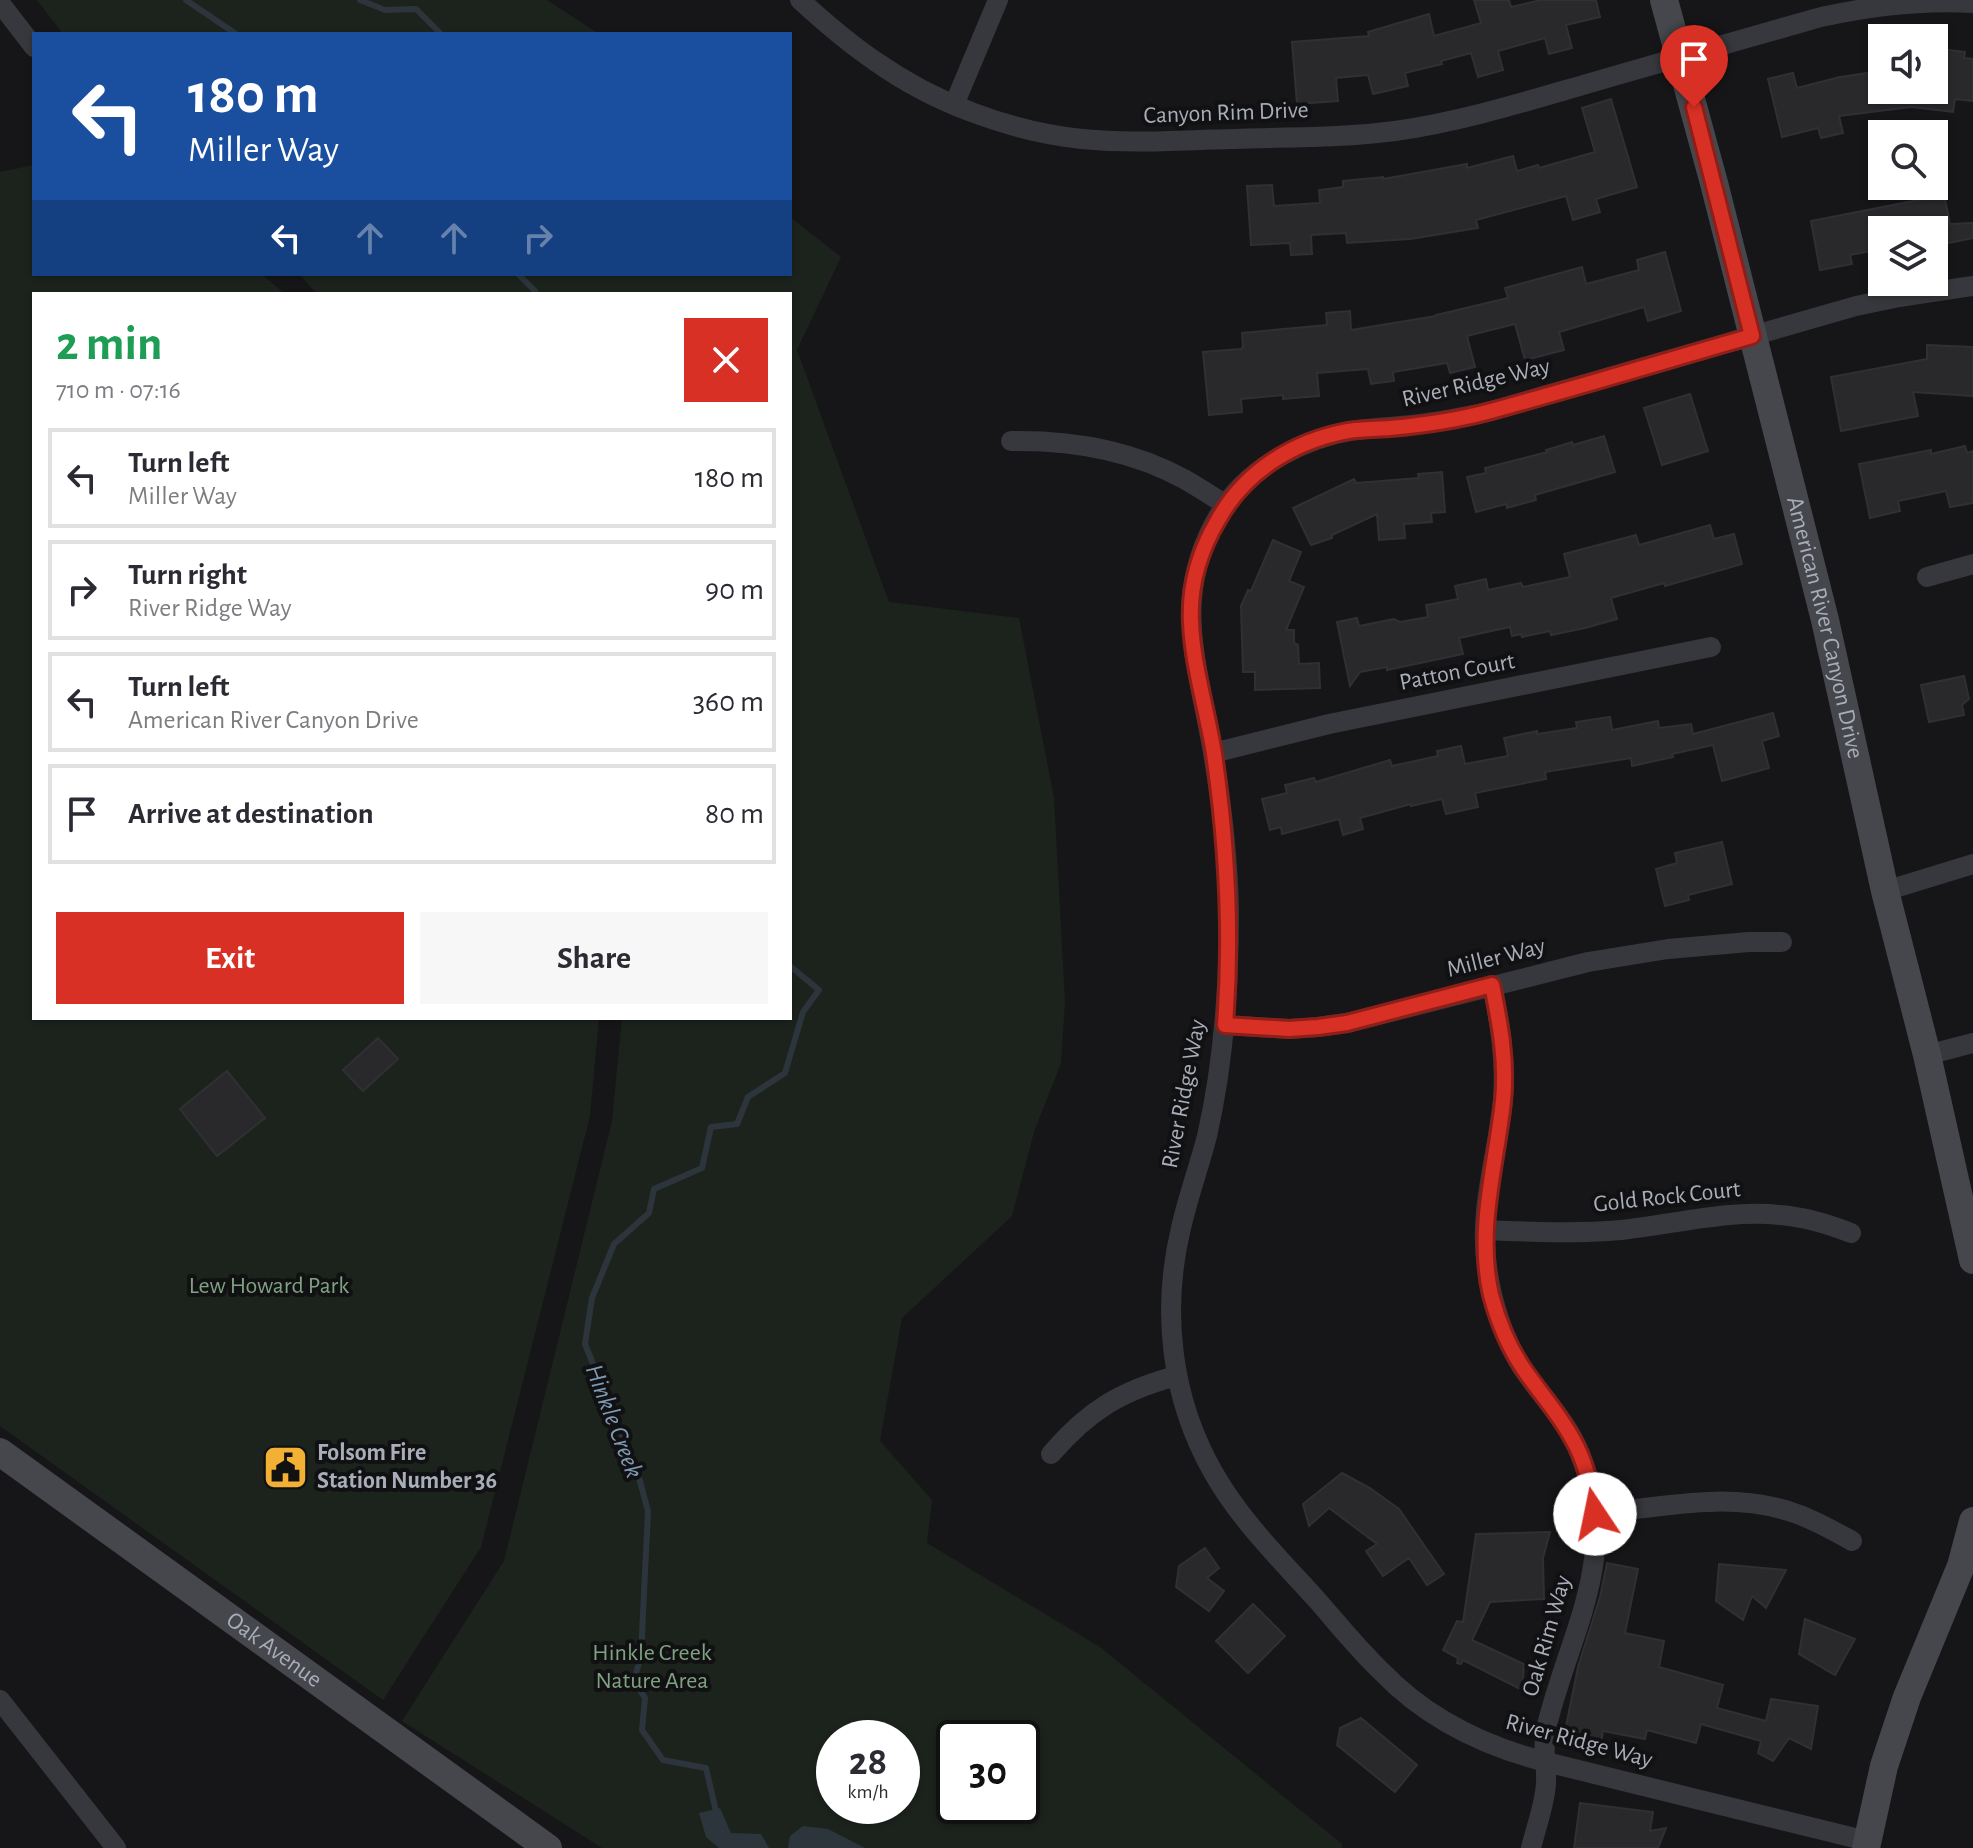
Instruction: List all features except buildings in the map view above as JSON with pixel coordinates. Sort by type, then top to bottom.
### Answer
[{"type":"main road","name":"American River Canyon Drive","points":[[1664,0],[1825,620],[1885,891],[1927,1055],[1973,1260]]},
{"type":"main road","name":"Oak Avenue","points":[[0,1452],[542,1846]]},
{"type":"main road","points":[[1867,1844],[1884,1766],[1902,1710],[1961,1566],[1973,1521]]},
{"type":"street","name":"Canyon Rim Drive","points":[[800,0],[876,63],[954,105],[1033,130],[1081,139],[1130,142],[1342,136],[1394,131],[1446,122],[1821,17],[1868,7],[1917,2],[1973,3]]},
{"type":"street","points":[[954,105],[998,0]]},
{"type":"street","points":[[0,3],[32,44]]},
{"type":"street","name":"River Ridge Way","points":[[1867,1844],[1512,1753],[1435,1716],[1382,1673],[1253,1530],[1212,1471],[1196,1440],[1185,1408],[1176,1376],[1171,1329],[1174,1261],[1207,1137],[1219,1076],[1228,984],[1229,906],[1222,829],[1213,753],[1192,641],[1190,603],[1204,546],[1226,505],[1261,469],[1313,440],[1352,430],[1431,423],[1488,412],[1856,306],[1973,286]]},
{"type":"street","points":[[1011,441],[1085,445],[1119,453],[1182,478],[1226,505]]},
{"type":"street","points":[[1927,577],[1973,564]]},
{"type":"street","name":"Patton Court","points":[[1213,753],[1329,724],[1711,647]]},
{"type":"street","points":[[1885,891],[1973,864]]},
{"type":"street","name":"Miller Way","points":[[1225,1025],[1289,1029],[1347,1023],[1588,962],[1668,949],[1782,942]]},
{"type":"street","name":"Oak Rim Way","points":[[1492,985],[1501,1028],[1504,1072],[1503,1101],[1485,1230],[1491,1295],[1507,1341],[1573,1439],[1589,1480],[1595,1514],[1595,1561],[1545,1732],[1546,1786],[1531,1848]]},
{"type":"street","points":[[1927,1055],[1973,1043]]},
{"type":"street","name":"Gold Rock Court","points":[[1485,1230],[1555,1233],[1619,1230],[1744,1214],[1777,1214],[1809,1219],[1851,1233]]},
{"type":"street","points":[[1051,1454],[1081,1423],[1117,1397],[1148,1383],[1176,1376]]},
{"type":"street","points":[[1595,1514],[1730,1501],[1794,1512],[1852,1541]]},
{"type":"street","points":[[0,1700],[116,1848]]},
{"type":"green space","points":[[37,0],[547,0],[596,32],[61,32]]},
{"type":"green space","name":"Lew Howard Park","points":[[32,165],[32,276],[264,276],[283,292],[32,292],[32,1020],[599,1020],[590,1116],[481,1547],[383,1700],[0,1426],[0,172]]},
{"type":"green space","name":"Hinkle Creek Nature Area","points":[[792,219],[841,257],[797,350],[889,602],[1019,618],[1054,798],[1065,1002],[1061,1063],[1034,1132],[1012,1216],[902,1318],[880,1441],[932,1500],[927,1543],[1100,1647],[1342,1844],[1342,1848],[602,1848],[402,1721],[504,1561],[612,1121],[622,1020],[792,1020],[792,292],[315,292],[301,276],[792,276]]},
{"type":"shaded area","points":[[720,1808],[731,1833],[761,1834],[769,1848],[719,1848],[706,1837],[699,1813]]},
{"type":"shaded area","points":[[803,1826],[828,1829],[865,1848],[788,1848],[790,1836]]},
{"type":"waterway","name":"Hinkle Creek","points":[[186,0],[233,32]]},
{"type":"waterway","points":[[360,0],[385,10],[416,9],[439,32]]},
{"type":"waterway","name":"Hinkle Creek","points":[[520,276],[535,292]]},
{"type":"waterway","name":"Hinkle Creek","points":[[717,1816],[706,1768],[663,1760],[642,1730],[645,1698],[634,1681],[641,1655],[648,1511],[638,1474],[585,1344],[592,1298],[614,1244],[649,1213],[654,1189],[702,1168],[711,1127],[737,1124],[748,1097],[785,1073],[803,1012],[819,990],[792,968]]},
{"type":"place","name":"Folsom Fire Station Number 36","points":[[286,1467]]},
{"type":"route","points":[[1595,1514],[1580,1453],[1555,1409],[1507,1341],[1491,1295],[1485,1230],[1503,1101],[1504,1072],[1501,1028],[1492,985],[1347,1023],[1289,1029],[1225,1025],[1229,906],[1213,753],[1192,641],[1190,603],[1197,565],[1226,505],[1261,469],[1295,448],[1352,430],[1431,423],[1488,412],[1752,336],[1694,107]]}]
